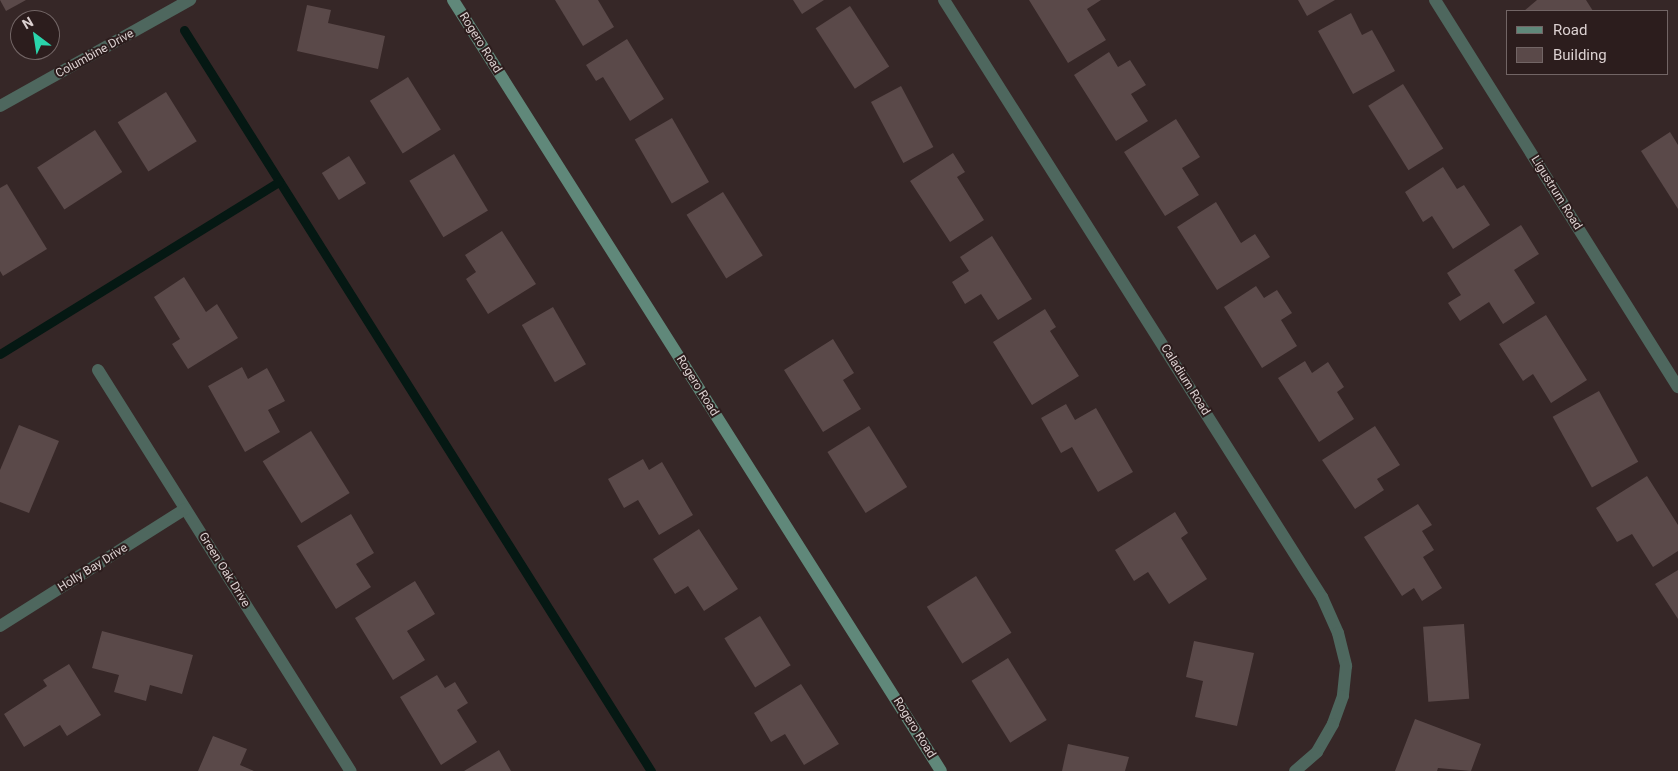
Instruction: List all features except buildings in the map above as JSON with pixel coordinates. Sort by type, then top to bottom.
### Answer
[{"type":"main road","name":"Rogero Road","points":[[453,0],[941,771]]},
{"type":"street","name":"Columbine Drive","points":[[0,106],[190,0]]},
{"type":"street","name":"Caladium Road","points":[[944,0],[1322,597],[1338,633],[1346,666],[1344,696],[1333,724],[1316,752],[1295,771]]},
{"type":"street","name":"Ligustrum Road","points":[[1435,0],[1678,387]]},
{"type":"street","name":"Green Oak Drive","points":[[98,370],[351,771]]},
{"type":"street","name":"Holly Bay Drive","points":[[0,626],[185,509]]},
{"type":"waterway","points":[[184,30],[651,771]]},
{"type":"waterway","points":[[0,354],[279,182]]}]
